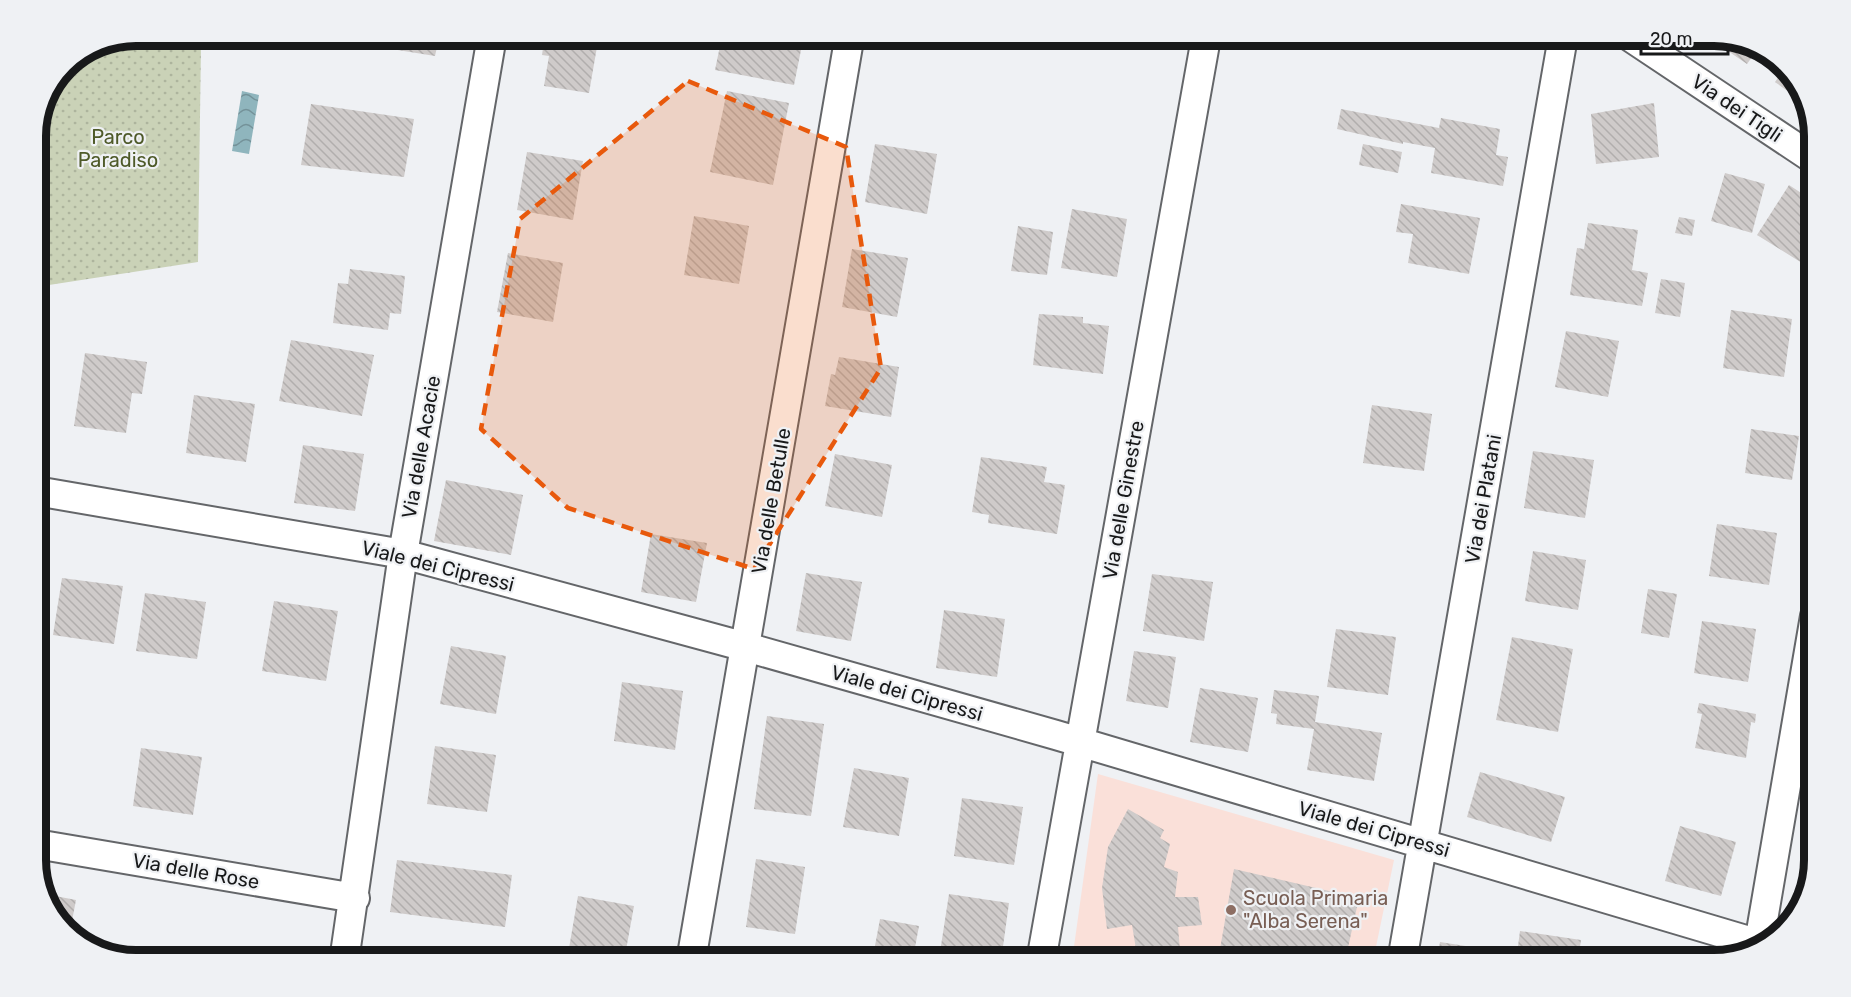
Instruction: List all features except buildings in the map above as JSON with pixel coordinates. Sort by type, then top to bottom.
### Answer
[{"type":"street","name":"Via delle Acacie","points":[[346,950],[403,554],[490,46]]},
{"type":"street","name":"Via delle Betulle","points":[[693,950],[848,46]]},
{"type":"street","name":"Via delle Ginestre","points":[[1043,950],[1205,46]]},
{"type":"street","name":"Via dei Platani","points":[[1404,950],[1561,46]]},
{"type":"street","name":"Via dei Tigli","points":[[1644,46],[1804,153]]},
{"type":"street","name":"Viale dei Cipressi","points":[[47,493],[403,554],[746,647],[1079,742],[1751,943]]},
{"type":"street","points":[[1763,936],[1804,683]]},
{"type":"street","name":"Via delle Rose","points":[[47,846],[355,898]]},
{"type":"highlighted area","points":[[688,81],[846,147],[881,368],[754,569],[568,508],[481,429],[520,219]]},
{"type":"shaded area","name":"Scuola Primaria \"Alba Serena\"","points":[[1098,774],[1394,860],[1375,950],[1074,950]]},
{"type":"green space","name":"Parco Paradiso","points":[[137,46],[201,46],[198,262],[47,285],[48,119],[53,102],[73,73],[102,53]]},
{"type":"water","points":[[242,91],[259,95],[249,154],[232,151]]},
{"type":"place","name":"Scuola Primaria \"Alba Serena\"","points":[[1231,910]]}]
